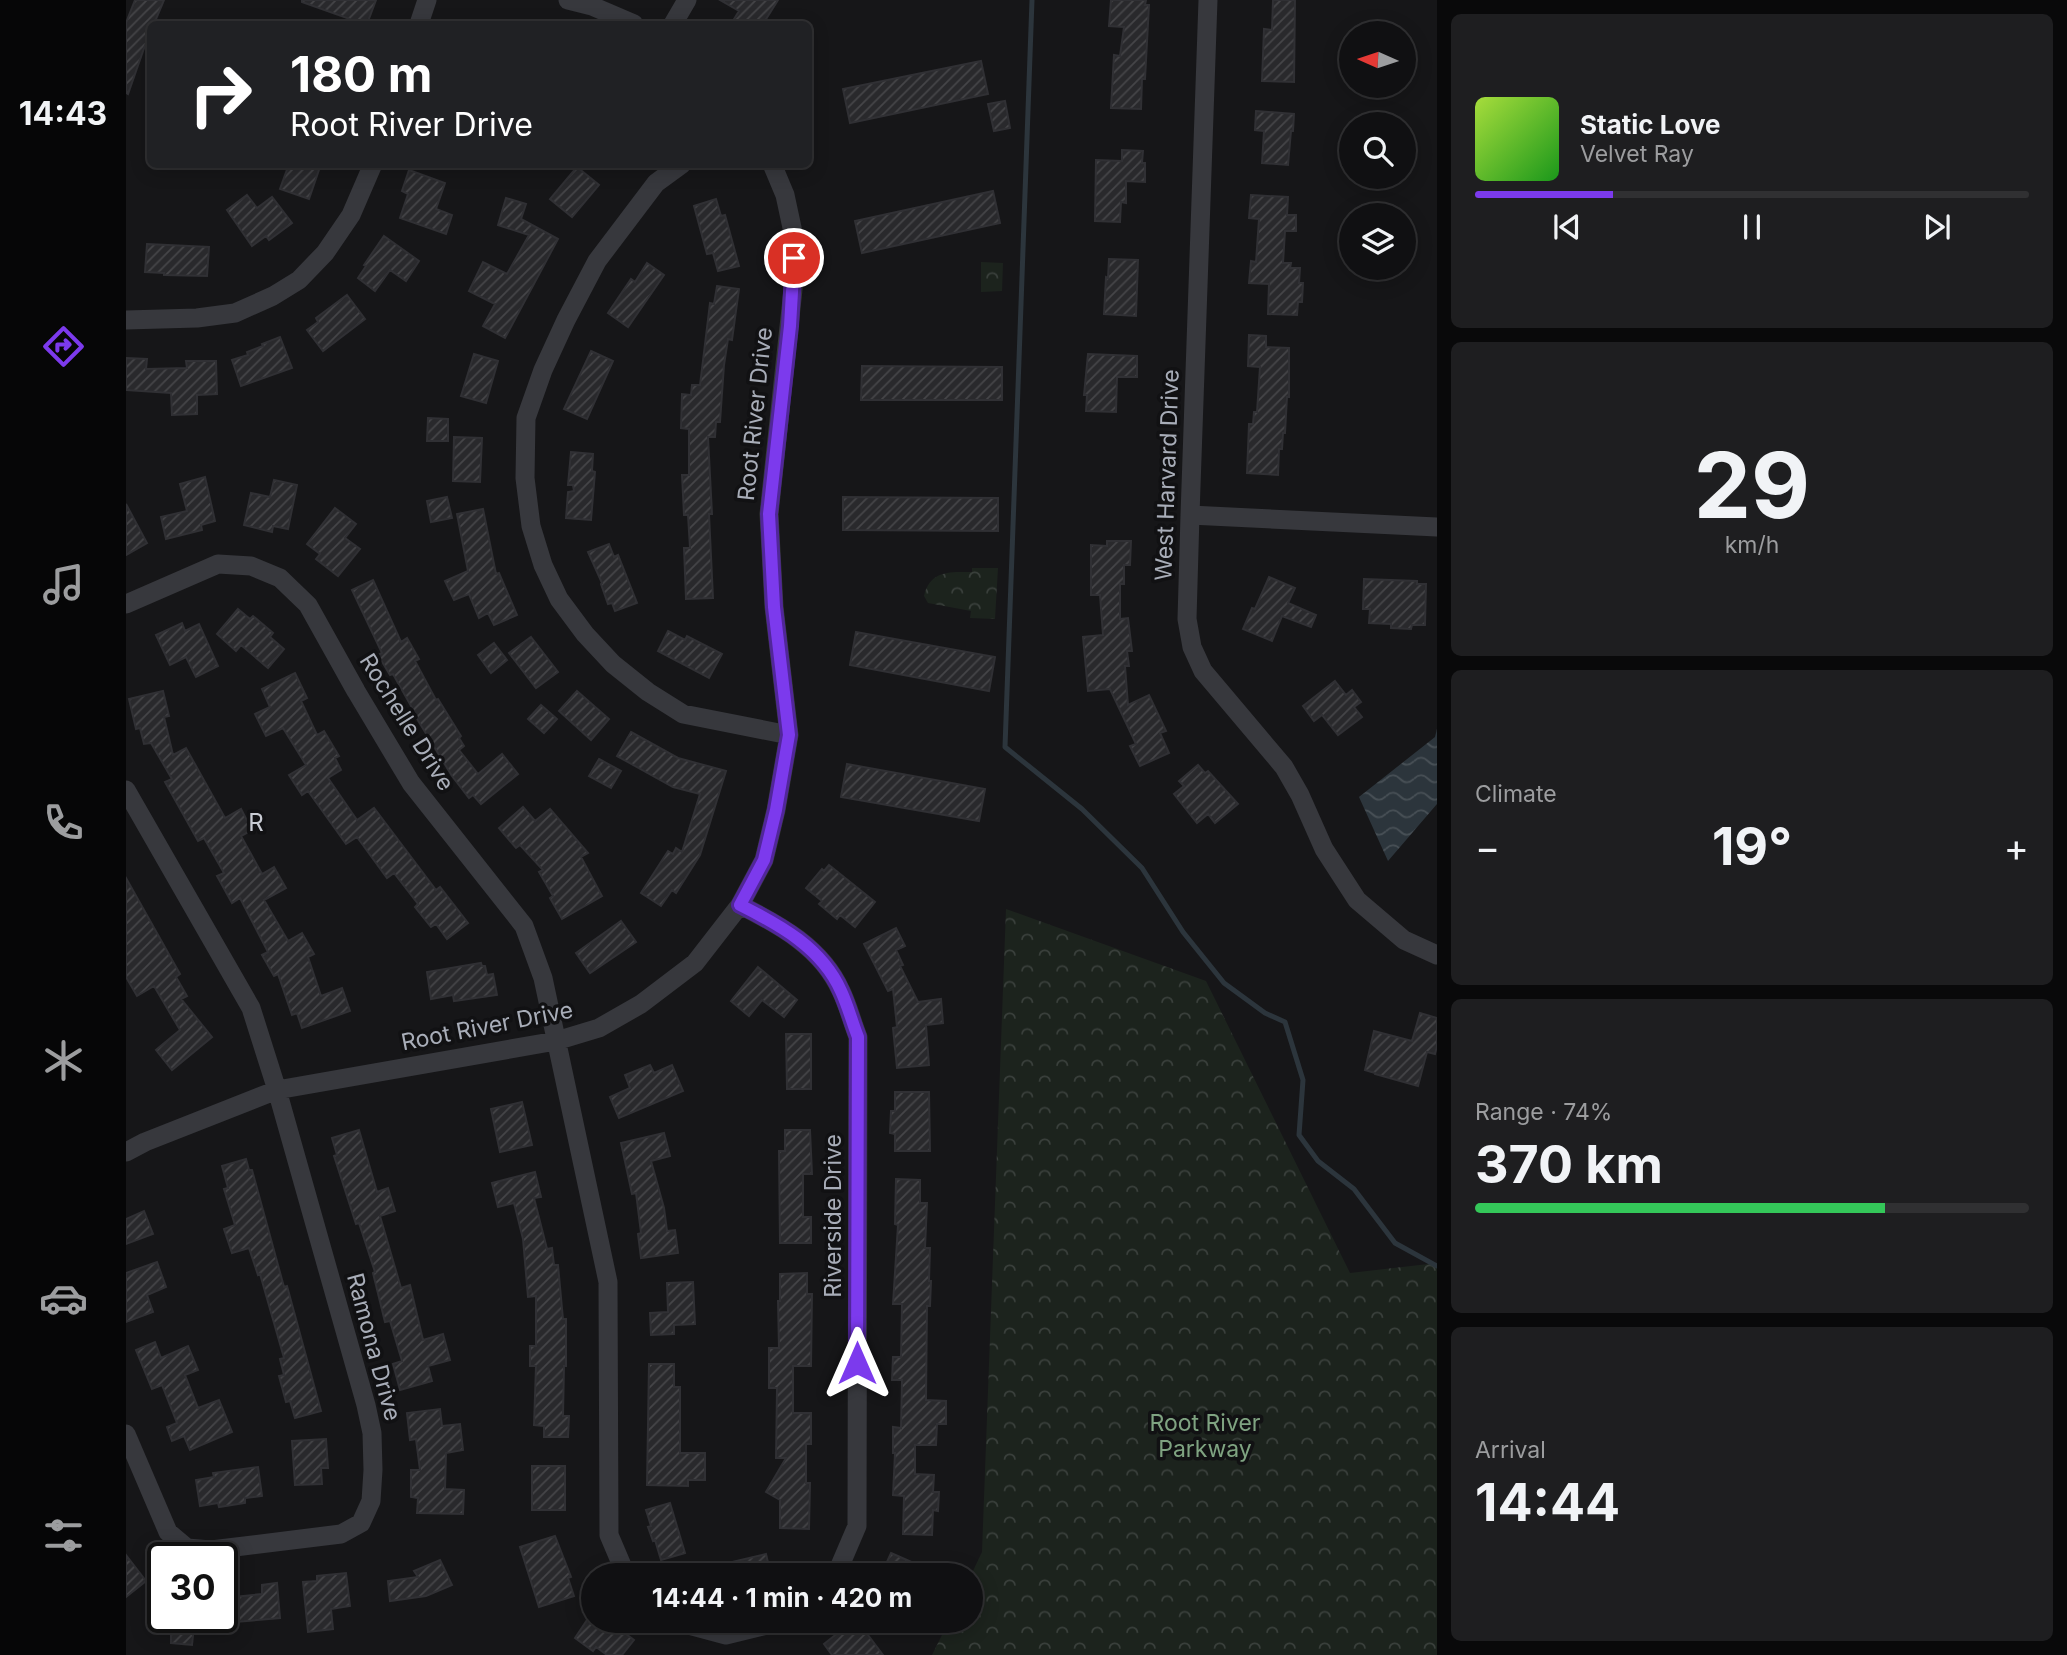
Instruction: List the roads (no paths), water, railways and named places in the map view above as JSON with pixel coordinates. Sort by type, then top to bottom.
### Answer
[{"type":"street","points":[[420,21],[427,0]]},
{"type":"street","points":[[568,0],[592,6],[627,21]]},
{"type":"street","points":[[675,21],[687,0]]},
{"type":"street","name":"West Harvard Drive","points":[[1208,0],[1187,619],[1192,647],[1203,671],[1284,767],[1300,795],[1324,849],[1357,900],[1404,940],[1437,955]]},
{"type":"street","points":[[126,320],[197,318],[235,313],[273,296],[299,280],[325,253],[351,215],[371,168]]},
{"type":"street","points":[[677,168],[656,183],[597,261],[543,370],[526,418],[526,478],[531,526],[543,565],[559,599],[604,654],[648,692],[683,714],[789,735]]},
{"type":"street","name":"Root River Drive","points":[[126,1152],[277,1090],[556,1041],[599,1028],[641,1004],[695,963],[740,905],[764,860],[789,735],[774,607],[769,514],[794,280],[794,237],[785,195],[774,168]]},
{"type":"street","points":[[1190,515],[1437,527]]},
{"type":"street","name":"Rochelle Drive","points":[[126,604],[218,564],[251,566],[280,578],[308,605],[411,783],[524,926],[543,978],[556,1041]]},
{"type":"street","points":[[126,790],[251,1008],[277,1090]]},
{"type":"street","name":"Riverside Drive","points":[[740,905],[782,926],[820,958],[841,989],[858,1037],[857,1526],[841,1563]]},
{"type":"street","points":[[556,1041],[608,1282],[609,1535],[621,1563]]},
{"type":"street","name":"Ramona Drive","points":[[126,1434],[168,1532],[187,1548],[211,1550],[341,1534],[361,1522],[366,1512],[370,1501],[373,1470],[372,1433],[277,1090]]},
{"type":"water","points":[[1437,729],[1437,804],[1388,861],[1359,797],[1435,737]]},
{"type":"waterway","points":[[1032,0],[1005,747],[1082,809],[1142,868],[1183,932],[1224,983],[1265,1013],[1285,1022],[1303,1080],[1299,1135],[1318,1161],[1354,1189],[1395,1243],[1437,1266]]},
{"type":"district","name":"R","points":[[257,823]]},
{"type":"park label","name":"Root River Parkway","points":[[1205,1436]]}]
